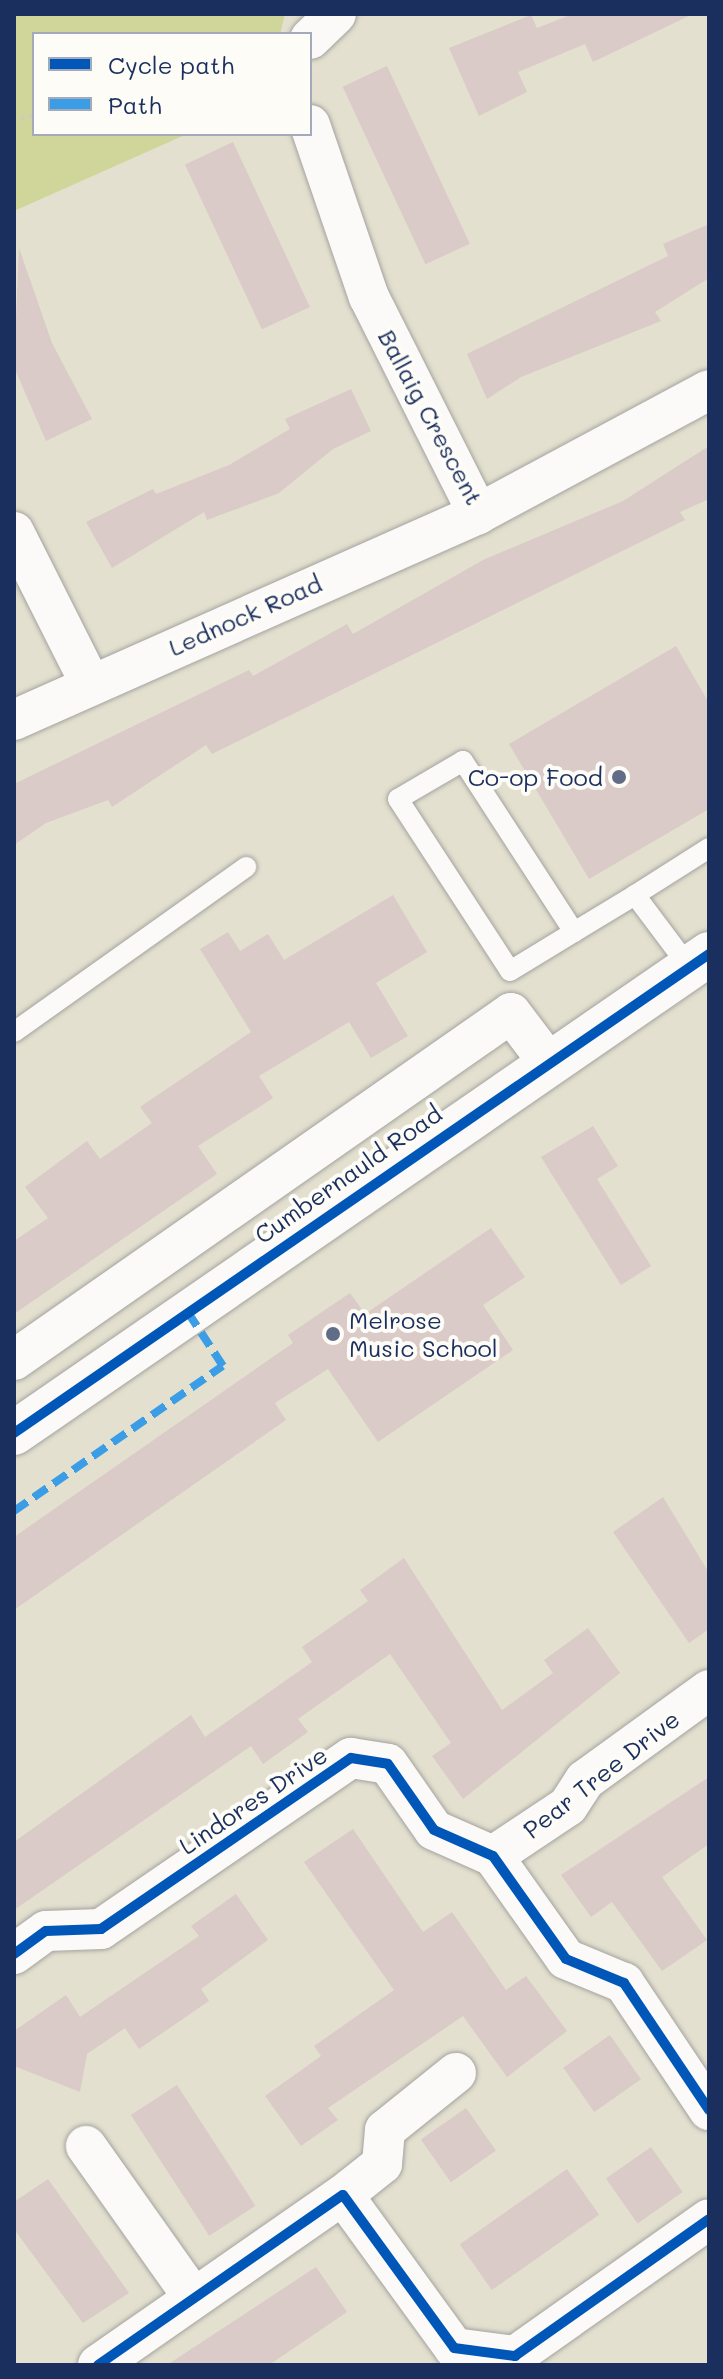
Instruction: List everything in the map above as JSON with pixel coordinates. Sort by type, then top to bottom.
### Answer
[{"type":"main road","name":"Cumbernauld Road","points":[[14,1433],[548,1062],[699,961]]},
{"type":"street","points":[[312,37],[336,14]]},
{"type":"street","name":"Ballaig Crescent","points":[[312,131],[369,297],[478,514],[709,390]]},
{"type":"street","name":"Lednock Road","points":[[14,720],[90,683],[478,514]]},
{"type":"street","points":[[14,532],[90,683]]},
{"type":"street","name":"Cumbernauld Road","points":[[14,1360],[511,1013],[548,1062]]},
{"type":"street","name":"Pear Tree Drive","points":[[493,1856],[568,1806],[585,1780],[709,1690]]},
{"type":"street","name":"Lindores Drive","points":[[14,1954],[46,1931],[101,1929],[351,1758],[388,1764],[434,1830],[493,1856]]},
{"type":"street","points":[[493,1856],[566,1959],[624,1983],[709,2110]]},
{"type":"street","points":[[98,2365],[343,2195],[382,2164],[385,2130],[456,2073]]},
{"type":"street","points":[[86,2146],[193,2297]]},
{"type":"street","points":[[343,2195],[454,2348],[518,2360],[709,2219]]},
{"type":"lane","points":[[574,932],[463,761],[398,799],[510,971],[635,895],[709,848]]},
{"type":"lane","points":[[14,1032],[246,867]]},
{"type":"lane","points":[[635,895],[699,961]]},
{"type":"green space","points":[[14,14],[285,14],[280,32],[32,32],[32,136],[183,136],[14,211]]},
{"type":"building","points":[[573,14],[693,14],[593,62],[585,44],[518,72],[527,92],[479,116],[449,48],[531,15],[537,28]]},
{"type":"building","points":[[387,66],[470,244],[425,264],[343,87]]},
{"type":"building","points":[[233,142],[310,307],[262,329],[185,164]]},
{"type":"building","points":[[709,224],[709,278],[655,312],[661,321],[521,377],[487,399],[467,354],[668,256],[663,244]]},
{"type":"building","points":[[19,248],[52,343],[92,419],[46,441],[14,367]]},
{"type":"building","points":[[351,389],[371,431],[333,449],[279,493],[207,520],[204,512],[112,568],[86,522],[153,489],[156,494],[229,465],[290,429],[285,419]]},
{"type":"building","points":[[709,446],[709,499],[680,512],[685,520],[212,754],[206,745],[112,807],[108,800],[46,823],[14,845],[14,784],[249,670],[253,676],[347,624],[353,634],[483,560],[623,501]]},
{"type":"building","name":"Co-op Food","points":[[676,646],[709,703],[709,809],[589,879],[509,744]]},
{"type":"building","points":[[393,895],[427,952],[376,983],[408,1036],[371,1058],[349,1022],[259,1076],[273,1098],[198,1146],[217,1174],[14,1314],[14,1241],[48,1218],[25,1187],[87,1141],[100,1159],[152,1123],[140,1107],[251,1032],[200,949],[228,932],[240,951],[268,934],[284,960]]},
{"type":"building","points":[[593,1126],[618,1166],[597,1179],[651,1266],[621,1285],[541,1157]]},
{"type":"building","points":[[491,1228],[525,1277],[483,1305],[513,1350],[378,1442],[328,1369],[275,1403],[286,1420],[14,1610],[14,1537],[293,1343],[288,1335],[350,1293],[365,1314]]},
{"type":"building","points":[[663,1497],[709,1573],[709,1629],[689,1643],[613,1532]]},
{"type":"building","points":[[404,1558],[502,1710],[553,1673],[544,1660],[588,1628],[620,1673],[463,1799],[432,1756],[451,1743],[390,1654],[298,1719],[308,1732],[263,1764],[251,1746],[14,1910],[14,1842],[191,1715],[205,1737],[312,1662],[302,1647],[368,1601],[360,1590]]},
{"type":"building","points":[[709,1777],[709,1844],[662,1877],[707,1940],[662,1971],[612,1902],[591,1917],[561,1875]]},
{"type":"building","points":[[353,1829],[423,1932],[452,1912],[506,1990],[526,1976],[567,2031],[507,2077],[463,2016],[328,2108],[338,2120],[301,2146],[265,2096],[321,2056],[314,2046],[394,1990],[304,1862]]},
{"type":"building","points":[[236,1894],[268,1940],[201,1989],[209,2001],[139,2049],[125,2028],[87,2054],[80,2092],[14,2066],[14,2031],[66,1995],[80,2017],[199,1936],[191,1926]]},
{"type":"building","points":[[610,2035],[641,2079],[594,2112],[563,2068]]},
{"type":"building","points":[[177,2085],[255,2206],[209,2236],[131,2115]]},
{"type":"building","points":[[466,2108],[496,2151],[451,2182],[421,2140]]},
{"type":"building","points":[[651,2147],[683,2192],[637,2224],[606,2179]]},
{"type":"building","points":[[567,2169],[599,2215],[492,2290],[460,2244]]},
{"type":"building","points":[[48,2179],[129,2293],[83,2323],[14,2229],[14,2202]]},
{"type":"building","points":[[316,2267],[347,2312],[269,2365],[167,2365]]},
{"type":"marked path","points":[[14,1511],[223,1366],[187,1311]]},
{"type":"cycle path","points":[[14,1433],[709,954]]},
{"type":"cycle path","points":[[14,1954],[46,1931],[101,1929],[351,1758],[388,1764],[434,1830],[493,1856],[566,1959],[624,1983],[709,2110]]},
{"type":"cycle path","points":[[98,2365],[343,2195],[454,2348],[515,2356],[709,2219]]},
{"type":"place","name":"Co-op Food","points":[[619,777]]},
{"type":"place","name":"Melrose Music School","points":[[333,1334]]}]
